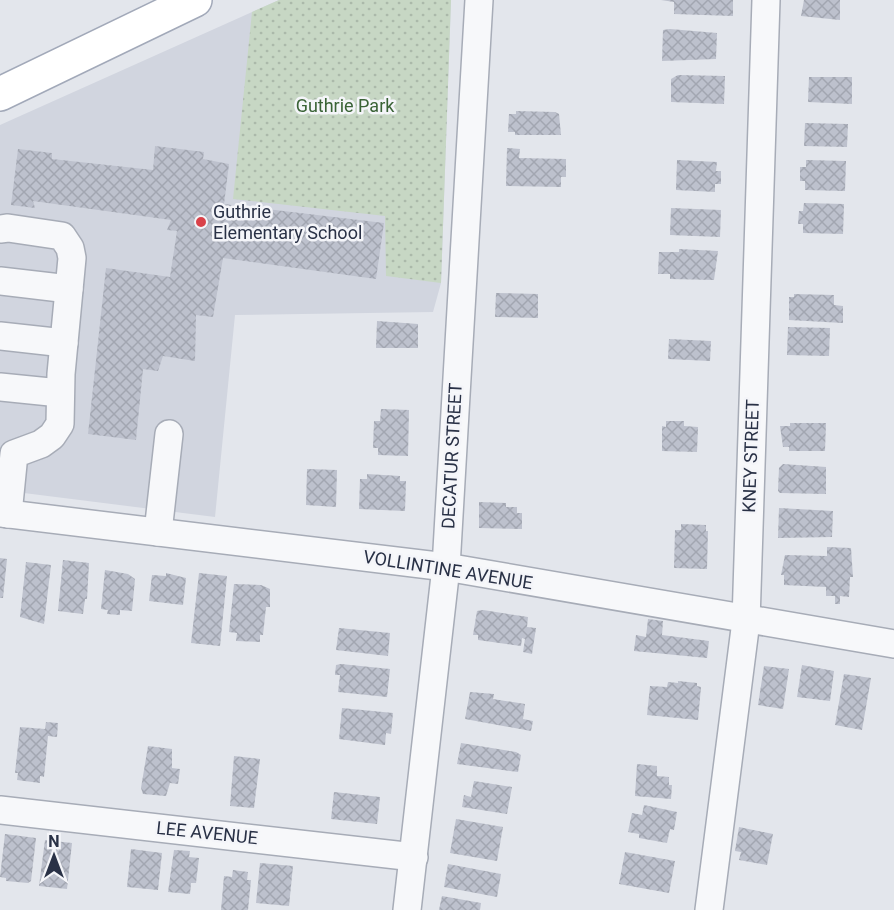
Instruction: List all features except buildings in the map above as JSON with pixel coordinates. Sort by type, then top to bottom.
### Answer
[{"type":"main road","points":[[0,94],[192,1]]},
{"type":"street","name":"DECATUR STREET","points":[[407,910],[446,567],[479,0]]},
{"type":"street","name":"KNEY STREET","points":[[709,910],[746,621],[766,0]]},
{"type":"street","points":[[0,230],[8,228],[62,236],[70,248],[72,258],[60,393],[60,424],[57,430],[41,444],[14,454],[4,513]]},
{"type":"street","points":[[0,281],[69,289]]},
{"type":"street","points":[[0,336],[64,342]]},
{"type":"street","points":[[0,387],[60,393]]},
{"type":"street","points":[[158,532],[169,434]]},
{"type":"street","points":[[0,444],[29,447]]},
{"type":"street","name":"VOLLINTINE AVENUE","points":[[4,513],[446,567],[894,645]]},
{"type":"street","name":"LEE AVENUE","points":[[0,810],[414,857]]},
{"type":"shaded area","points":[[279,0],[451,0],[441,283],[433,312],[235,315],[215,517],[0,490],[0,125]]},
{"type":"green space","name":"Guthrie Park","points":[[279,0],[451,0],[441,283],[386,276],[385,216],[233,199],[252,12]]},
{"type":"place","name":"Guthrie Elementary School","points":[[201,222]]}]
